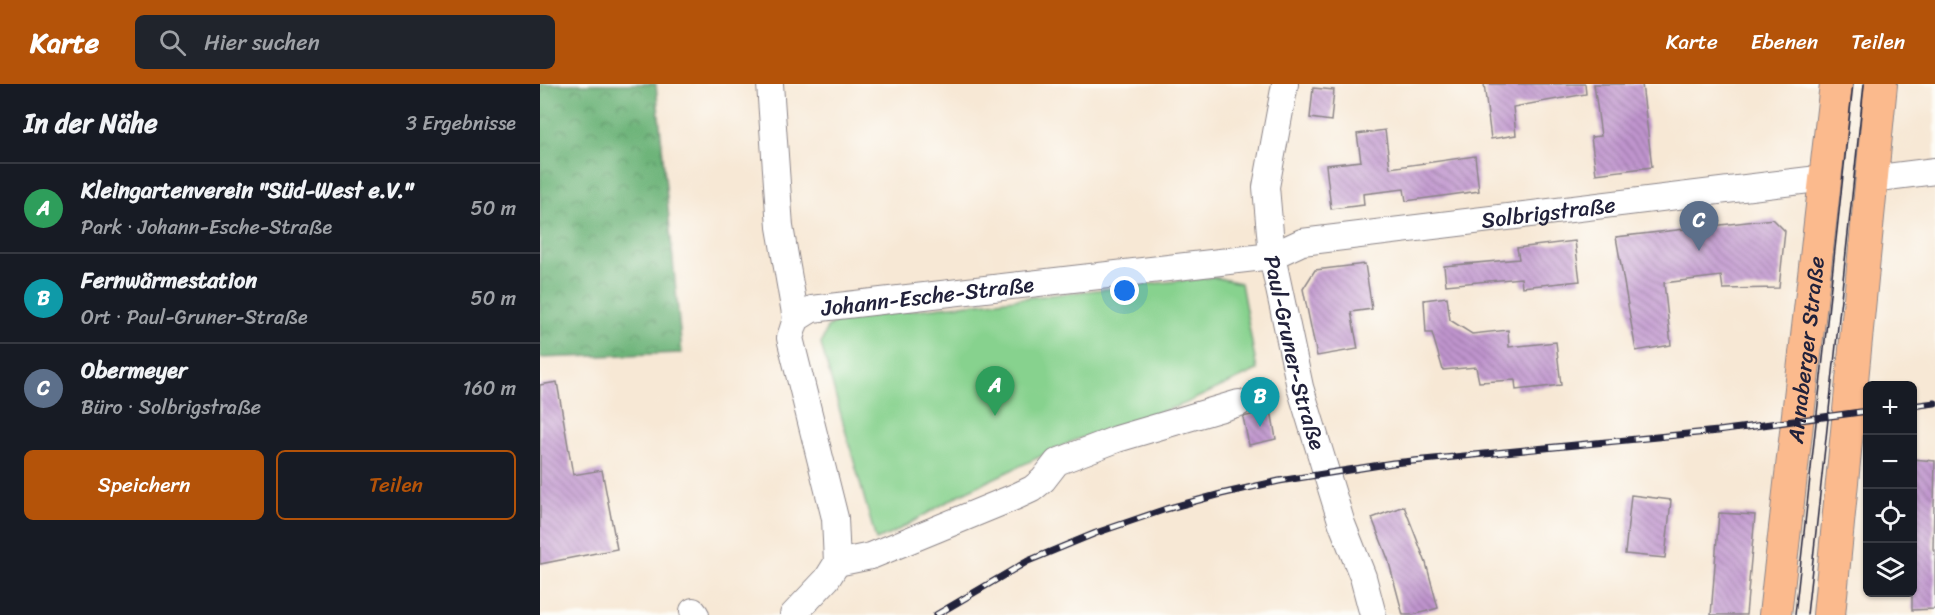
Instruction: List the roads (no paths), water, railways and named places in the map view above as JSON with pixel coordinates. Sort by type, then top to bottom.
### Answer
[{"type":"main road","name":"Annaberger Straße","points":[[1775,615],[1836,84]]},
{"type":"main road","name":"Annaberger Straße","points":[[1829,615],[1881,84]]},
{"type":"street","points":[[770,84],[780,227],[796,319]]},
{"type":"street","name":"Paul-Gruner-Straße","points":[[1285,84],[1266,187],[1272,256],[1300,387],[1342,524],[1363,577],[1373,615]]},
{"type":"street","points":[[1871,179],[1935,171]]},
{"type":"street","name":"Solbrigstraße","points":[[1272,256],[1302,242],[1826,178]]},
{"type":"street","name":"Johann-Esche-Straße","points":[[837,563],[835,518],[790,338],[796,319],[812,309],[1272,256]]},
{"type":"street","points":[[793,615],[827,579],[837,563],[871,556],[1017,496],[1032,489],[1043,480],[1057,462],[1117,439],[1239,403]]},
{"type":"tram line","points":[[1795,615],[1853,84]]},
{"type":"tram line","points":[[1807,615],[1864,84]]},
{"type":"railway","points":[[1917,405],[1935,403]]},
{"type":"railway","points":[[936,615],[1028,561],[1096,533],[1166,509],[1279,481],[1393,463],[1718,431],[1863,412]]},
{"type":"place","name":"Obermeyer","points":[[1699,251]]},
{"type":"place","name":"Kleingartenverein \"Süd-West e.V.\"","points":[[995,416]]},
{"type":"place","name":"Fernwärmestation","points":[[1260,427]]}]
